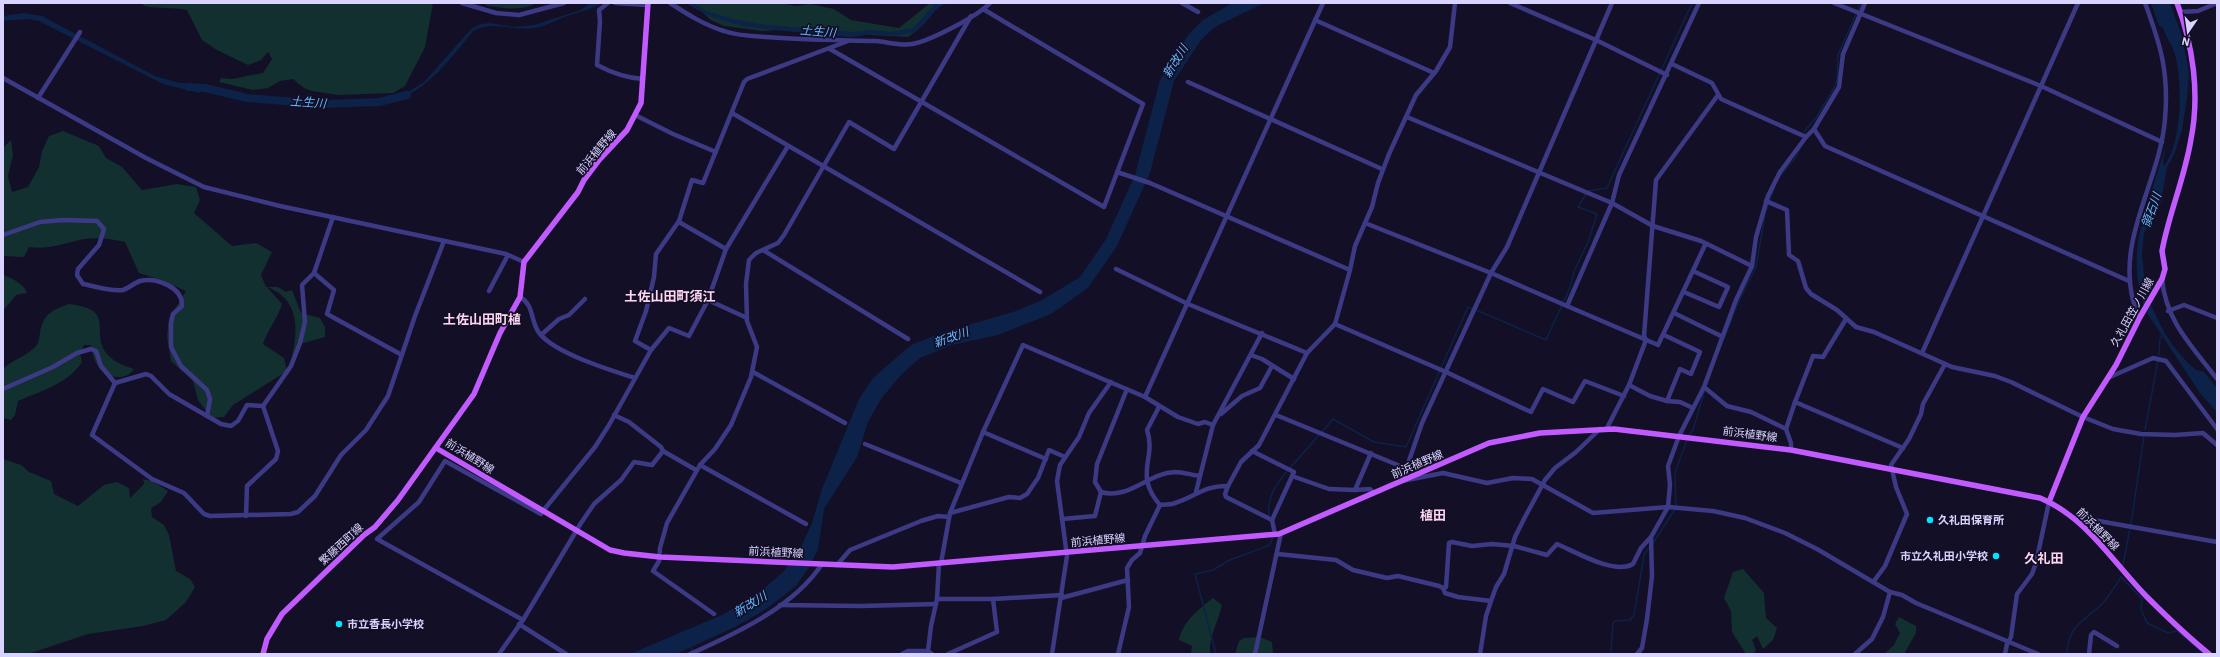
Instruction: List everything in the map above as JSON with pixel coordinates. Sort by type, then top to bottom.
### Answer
[{"type":"main road","name":"久礼田笠ノ川線","points":[[2049,502],[2084,417],[2108,379],[2141,315],[2161,282],[2165,269],[2162,251],[2188,153],[2194,118],[2193,71],[2177,3]]},
{"type":"main road","name":"前浜植野線","points":[[648,4],[641,103],[627,130],[584,180],[578,192],[524,262],[520,297],[500,333],[478,387],[436,448],[610,550],[660,557],[893,567],[1278,534],[1489,443],[1540,433],[1604,428],[1791,450],[2025,494],[2049,502],[2080,522],[2146,596],[2209,654]]},
{"type":"main road","name":"繁藤西町線","points":[[263,654],[268,639],[282,614],[364,535],[375,527],[402,495],[436,448]]},
{"type":"street","points":[[462,3],[496,13],[519,15],[564,3]]},
{"type":"street","points":[[608,3],[599,10],[600,21],[597,65],[613,73],[629,78],[643,79]]},
{"type":"street","points":[[615,3],[648,4]]},
{"type":"street","points":[[670,3],[699,21],[723,31],[738,35],[848,41],[878,41],[902,44],[920,42],[983,10],[990,3]]},
{"type":"street","points":[[1182,3],[1198,12]]},
{"type":"street","points":[[1145,397],[1323,3]]},
{"type":"street","points":[[1255,654],[1278,554],[1278,534],[1272,520],[1226,497],[1225,494],[1241,462],[1247,459],[1252,451],[1259,445],[1307,353],[1335,324],[1355,246],[1372,207],[1382,169],[1416,95],[1434,73],[1450,47],[1456,3]]},
{"type":"street","points":[[1510,3],[1596,40],[1667,75]]},
{"type":"street","points":[[1612,3],[1507,247],[1491,273],[1422,423],[1405,468],[1402,481],[1443,473],[1487,483],[1524,477],[1543,484],[1592,513],[1668,507],[1713,511],[1755,522],[1785,533],[1817,549],[1874,581],[1890,592],[1902,595],[1916,604],[2009,640],[2038,654]]},
{"type":"street","points":[[1567,306],[1612,203],[1619,175],[1667,75],[1699,3]]},
{"type":"street","points":[[1834,3],[2041,86],[2162,142]]},
{"type":"street","points":[[1443,588],[1446,587],[1449,543],[1452,542],[1472,546],[1492,544],[1514,546],[1547,555],[1557,544],[1606,565],[1620,568],[1633,564],[1641,548],[1651,537],[1668,507],[1670,485],[1668,466],[1679,436],[1704,387],[1722,336],[1752,266],[1755,243],[1766,201],[1780,172],[1806,137],[1814,129],[1839,87],[1843,54],[1865,3]]},
{"type":"street","points":[[1922,353],[2078,3]]},
{"type":"street","points":[[2141,315],[2137,314],[2129,280],[2132,239],[2162,142],[2166,95],[2166,75],[2161,47],[2145,3]]},
{"type":"street","points":[[2180,12],[2198,11],[2217,3]]},
{"type":"street","points":[[830,49],[1104,207],[1143,104],[983,10]]},
{"type":"street","points":[[714,614],[653,571],[660,557],[660,548],[667,523],[696,470],[715,449],[731,425],[753,372],[757,347],[748,326],[746,272],[751,257],[778,243],[784,235],[849,122],[894,149],[971,16]]},
{"type":"street","points":[[1315,20],[1434,73]]},
{"type":"street","points":[[38,98],[80,32]]},
{"type":"street","points":[[651,350],[635,341],[646,311],[654,277],[656,254],[678,222],[692,180],[703,183],[744,82],[747,78],[830,49],[848,41]]},
{"type":"street","points":[[1672,64],[1712,83],[1721,99],[1806,137]]},
{"type":"street","points":[[3,78],[146,158],[204,187],[508,255],[524,262]]},
{"type":"street","points":[[1188,82],[1382,169]]},
{"type":"street","points":[[1480,654],[1486,616],[1496,587],[1504,574],[1514,546],[1515,537],[1543,484],[1555,468],[1604,428],[1624,396],[1629,385],[1646,340],[1644,336],[1656,180],[1718,94]]},
{"type":"street","points":[[732,113],[1040,292]]},
{"type":"street","points":[[635,115],[673,134],[716,152]]},
{"type":"street","points":[[1407,117],[1539,171],[1612,203],[1653,226],[1701,241],[1705,245],[1752,266]]},
{"type":"street","points":[[1814,129],[1824,146],[2129,280]]},
{"type":"street","points":[[523,620],[377,539],[419,502],[445,461],[541,514],[595,447],[651,350],[669,328],[689,336],[708,300],[726,249],[788,146]]},
{"type":"street","points":[[1117,172],[1150,183],[1350,270]]},
{"type":"street","points":[[1766,201],[1787,210],[1789,255],[1798,261],[1806,288],[1811,294],[1837,310],[1846,320],[1856,327],[1922,353],[1945,364],[2005,380],[2084,417],[2129,433],[2175,435],[2203,433],[2217,445]]},
{"type":"street","points":[[263,406],[291,366],[300,343],[305,322],[301,289],[302,285],[314,272],[333,217]]},
{"type":"street","points":[[3,234],[40,222],[78,220],[97,221],[104,229],[102,240],[78,269],[77,275],[83,284],[123,290],[139,281],[150,280],[162,283],[176,290],[181,296],[182,306],[173,314],[170,347],[181,366],[207,390],[210,399],[207,416]]},
{"type":"street","points":[[678,222],[726,249]]},
{"type":"street","points":[[1365,223],[1491,273],[1658,345],[1705,245]]},
{"type":"street","points":[[263,406],[247,405],[238,421],[231,426],[221,424],[169,394],[151,376],[146,374],[115,383],[92,434],[152,479],[184,493],[204,514],[218,517],[291,514],[305,506],[323,485],[341,455],[378,416],[388,396],[444,241]]},
{"type":"street","points":[[763,250],[908,339]]},
{"type":"street","points":[[489,291],[508,255]]},
{"type":"street","points":[[1116,269],[1188,304],[1262,333],[1307,353]]},
{"type":"street","points":[[1684,292],[1719,307],[1728,287],[1693,271]]},
{"type":"street","points":[[314,272],[334,290],[327,314],[402,355]]},
{"type":"street","points":[[2161,282],[2168,311],[2174,323],[2217,379]]},
{"type":"street","points":[[520,297],[529,305],[535,327],[541,335],[574,356],[635,378]]},
{"type":"street","points":[[541,335],[559,319],[569,315],[585,299]]},
{"type":"street","points":[[708,300],[747,318]]},
{"type":"street","points":[[2168,311],[2184,305],[2217,318]]},
{"type":"street","points":[[1674,313],[1722,336]]},
{"type":"street","points":[[1791,450],[1791,443],[1786,429],[1812,356],[1823,357],[1846,320]]},
{"type":"street","points":[[1335,324],[1446,372],[1531,412],[1544,389],[1573,402],[1585,381],[1624,396]]},
{"type":"street","points":[[1196,492],[1213,425],[1262,333]]},
{"type":"street","points":[[1664,335],[1700,352],[1691,374],[1680,369],[1667,401]]},
{"type":"street","points":[[902,654],[908,651],[930,652],[931,626],[937,601],[940,563],[949,515],[983,432],[1023,345],[1145,397],[1159,407],[1178,417],[1198,424],[1205,422],[1213,425]]},
{"type":"street","points":[[3,389],[53,367],[77,353],[90,349],[96,351],[101,366],[115,383]]},
{"type":"street","points":[[1250,355],[1294,379]]},
{"type":"street","points":[[2108,379],[2114,373],[2153,358],[2166,360],[2217,429]]},
{"type":"street","points":[[1874,581],[1885,566],[1907,514],[1896,487],[1891,465],[1903,448],[1918,421],[1923,404],[1945,364]]},
{"type":"street","points":[[1220,414],[1242,396],[1260,388],[1272,366]]},
{"type":"street","points":[[753,372],[845,423]]},
{"type":"street","points":[[1052,654],[1062,596],[1067,553],[1057,481],[1060,465],[1079,437],[1089,413],[1111,382]]},
{"type":"street","points":[[1629,385],[1650,396],[1667,401],[1680,402],[1692,408]]},
{"type":"street","points":[[1704,387],[1728,406],[1751,412],[1786,429]]},
{"type":"street","points":[[1127,390],[1097,464],[1095,482],[1101,492],[1112,495],[1134,489],[1147,482],[1174,472],[1200,476]]},
{"type":"street","points":[[1795,402],[1903,448]]},
{"type":"street","points":[[246,516],[247,486],[276,460],[278,451],[263,406]]},
{"type":"street","points":[[1159,407],[1148,430],[1150,438],[1145,476],[1153,498],[1160,505]]},
{"type":"street","points":[[1276,414],[1405,468]]},
{"type":"street","points":[[614,415],[632,424],[656,443],[663,451],[696,470]]},
{"type":"street","points":[[983,432],[1046,459]]},
{"type":"street","points":[[865,444],[961,483]]},
{"type":"street","points":[[837,565],[850,550],[921,520],[949,515],[1009,497],[1020,498],[1027,494],[1038,478],[1049,450],[1065,458]]},
{"type":"street","points":[[499,654],[523,620],[576,531],[594,504],[621,480],[634,462],[652,465],[663,451]]},
{"type":"street","points":[[1252,451],[1294,472],[1272,520]]},
{"type":"street","points":[[1355,490],[1371,453]]},
{"type":"street","points":[[700,465],[806,524]]},
{"type":"street","points":[[1292,476],[1329,489],[1370,489],[1374,493]]},
{"type":"street","points":[[1160,505],[1175,503],[1196,492],[1220,485],[1228,486]]},
{"type":"street","points":[[1062,519],[1095,516],[1101,492]]},
{"type":"street","points":[[2005,654],[2009,640],[2016,594],[2032,574],[2036,564],[2049,502]]},
{"type":"street","points":[[1118,654],[1129,607],[1127,568],[1132,560],[1140,553],[1160,505]]},
{"type":"street","points":[[2080,522],[2093,520],[2217,542]]},
{"type":"street","points":[[1637,654],[1642,648],[1647,619],[1652,576],[1651,537]]},
{"type":"street","points":[[1278,554],[1336,560],[1353,570],[1388,578],[1398,576],[1443,588],[1445,593],[1458,597],[1491,601]]},
{"type":"street","points":[[690,654],[752,623],[780,605],[815,574],[819,564]]},
{"type":"street","points":[[780,605],[861,606],[937,601],[1062,596],[1128,580]]},
{"type":"street","points":[[1855,654],[1872,639],[1883,617],[1890,592]]},
{"type":"street","points":[[948,654],[997,632],[993,599]]},
{"type":"street","points":[[519,624],[566,654]]},
{"type":"street","points":[[2089,654],[2092,635],[2094,632],[2117,646]]},
{"type":"green space","points":[[142,3],[433,3],[425,47],[405,86],[393,93],[338,95],[312,91],[304,88],[293,79],[280,81],[268,88],[253,90],[219,82],[221,78],[232,79],[263,73],[272,59],[268,52],[261,60],[248,65],[217,50],[202,40],[187,10],[149,7],[144,6]]},
{"type":"green space","points":[[488,3],[538,3],[532,6],[519,8],[498,8],[485,5]]},
{"type":"green space","points":[[692,3],[781,3],[796,6],[810,4],[834,9],[851,20],[899,28],[930,3],[941,3],[918,30],[908,37],[872,35],[811,28],[763,31],[724,26],[711,20]]},
{"type":"green space","points":[[63,131],[99,146],[106,158],[122,167],[142,190],[177,184],[196,187],[200,200],[194,213],[232,246],[256,243],[272,252],[261,275],[266,287],[282,304],[263,344],[284,358],[287,371],[233,405],[224,417],[211,418],[198,400],[193,381],[171,361],[167,336],[169,318],[186,291],[161,280],[139,273],[125,242],[94,238],[84,239],[57,246],[43,248],[29,247],[24,257],[3,256],[3,148],[11,140],[13,155],[8,176],[12,192],[28,187],[39,167],[42,151],[49,136]]},
{"type":"green space","points":[[3,275],[20,284],[27,293],[16,295],[3,311]]},
{"type":"green space","points":[[267,287],[278,287],[286,292],[292,290],[301,313],[320,318],[325,327],[325,337],[300,344],[290,364],[295,341],[295,319],[292,309],[286,300],[278,293]]},
{"type":"green space","points":[[69,304],[84,307],[93,311],[98,316],[100,323],[100,337],[107,354],[119,363],[134,369],[123,377],[106,374],[98,367],[91,345],[84,345],[80,354],[82,362],[76,370],[53,386],[18,401],[15,415],[11,420],[4,418],[3,369],[37,345],[43,321],[49,314],[58,308]]},
{"type":"green space","points":[[3,459],[21,465],[29,472],[51,481],[54,494],[78,506],[104,485],[117,482],[129,488],[130,498],[144,484],[143,479],[152,481],[168,491],[161,502],[151,508],[152,517],[164,525],[169,535],[176,571],[190,579],[195,587],[186,602],[166,620],[143,626],[88,634],[28,654],[3,654]]},
{"type":"green space","points":[[1743,569],[1764,593],[1766,618],[1777,628],[1773,640],[1763,649],[1757,636],[1752,640],[1756,650],[1753,654],[1746,654],[1732,632],[1731,611],[1724,598],[1733,572]]},
{"type":"green space","points":[[1213,598],[1222,605],[1212,635],[1210,654],[1191,654],[1192,646],[1179,640],[1181,633],[1192,616]]},
{"type":"green space","points":[[1899,617],[1916,626],[1916,633],[1904,654],[1884,654],[1894,645],[1900,633],[1895,624]]},
{"type":"green space","points":[[1260,637],[1272,642],[1273,654],[1235,654],[1239,641],[1244,638]]},
{"type":"water","points":[[590,3],[602,3],[537,27],[525,29],[488,26],[473,31],[440,70],[420,87],[398,100],[397,96],[408,92],[424,82],[472,28],[481,24],[490,23],[515,27],[534,25],[581,10]]},
{"type":"water","points":[[686,3],[693,3],[706,11],[733,19],[766,25],[853,32],[871,30],[891,32],[913,28],[936,3],[948,3],[938,8],[919,29],[909,34],[870,34],[854,37],[843,37],[745,26],[715,18]]},
{"type":"water","name":"新改川","points":[[1232,3],[1264,3],[1215,27],[1201,40],[1174,81],[1150,173],[1117,246],[1088,288],[1051,314],[998,335],[952,345],[920,358],[901,375],[881,399],[868,422],[857,457],[824,509],[818,549],[808,569],[796,586],[766,609],[735,627],[676,654],[630,654],[724,614],[761,591],[784,571],[800,549],[812,523],[822,489],[859,399],[873,378],[911,345],[944,332],[1016,311],[1042,300],[1080,277],[1106,239],[1135,175],[1160,80],[1188,35],[1203,20]]},
{"type":"water","name":"領石川","points":[[2151,3],[2170,3],[2182,36],[2189,72],[2182,130],[2174,155],[2167,167],[2161,203],[2144,233],[2142,254],[2146,295],[2165,334],[2175,348],[2196,370],[2204,372],[2217,388],[2217,412],[2200,393],[2147,313],[2140,292],[2138,280],[2137,256],[2140,233],[2151,202],[2149,199],[2167,142],[2163,160],[2164,166],[2170,156],[2174,143],[2178,128],[2180,96],[2178,67],[2175,55],[2163,28],[2159,26]]},
{"type":"water","points":[[24,13],[42,16],[155,76],[176,82],[200,86],[200,93],[163,84],[39,21],[27,19],[3,21],[3,16]]},
{"type":"waterway","points":[[1588,191],[1607,188],[1692,3]]},
{"type":"waterway","points":[[1804,135],[1806,129],[1816,118],[1834,88],[1837,80],[1838,55],[1861,3]]},
{"type":"waterway","name":"土生川","points":[[189,87],[205,88],[247,98],[321,104],[379,102],[407,95]]},
{"type":"waterway","points":[[1779,177],[1796,157],[1801,146]]},
{"type":"waterway","points":[[1724,339],[1738,303],[1756,267],[1765,214],[1775,186]]},
{"type":"waterway","points":[[1476,310],[1546,340],[1569,290],[1575,269],[1588,242],[1597,214],[1578,207],[1586,194]]},
{"type":"waterway","points":[[1322,432],[1333,419],[1374,442],[1406,447],[1468,307],[1472,309]]},
{"type":"waterway","points":[[2159,355],[2160,339],[2162,336]]},
{"type":"waterway","points":[[2145,430],[2158,360]]},
{"type":"waterway","points":[[1688,436],[1693,430],[1705,389]]},
{"type":"waterway","points":[[1290,468],[1319,435]]},
{"type":"waterway","points":[[2131,524],[2144,436]]},
{"type":"waterway","points":[[1676,506],[1675,472],[1687,440]]},
{"type":"waterway","points":[[1269,517],[1269,503],[1273,492],[1287,471]]},
{"type":"waterway","points":[[1653,543],[1675,509]]},
{"type":"waterway","points":[[2123,565],[2130,528]]},
{"type":"waterway","points":[[1216,654],[1195,574],[1213,570],[1230,560],[1270,545],[1273,536]]},
{"type":"waterway","points":[[1611,654],[1613,623],[1615,621],[1630,620],[1634,615],[1644,555],[1649,548]]},
{"type":"waterway","points":[[2121,577],[2142,599],[2141,609],[2147,623],[2168,633],[2177,631],[2204,654]]},
{"type":"waterway","points":[[2067,654],[2068,644],[2073,630],[2104,602],[2121,577]]},
{"type":"waterway","points":[[690,647],[697,654]]},
{"type":"place","name":"久礼田保育所","points":[[1930,520]]},
{"type":"place","name":"市立久礼田小学校","points":[[1996,556]]},
{"type":"place","name":"市立香長小学校","points":[[339,624]]},
{"type":"district","name":"土佐山田町須江","points":[[670,296]]},
{"type":"district","name":"土佐山田町植","points":[[482,319]]},
{"type":"district","name":"植田","points":[[1433,515]]},
{"type":"district","name":"久礼田","points":[[2044,558]]}]
